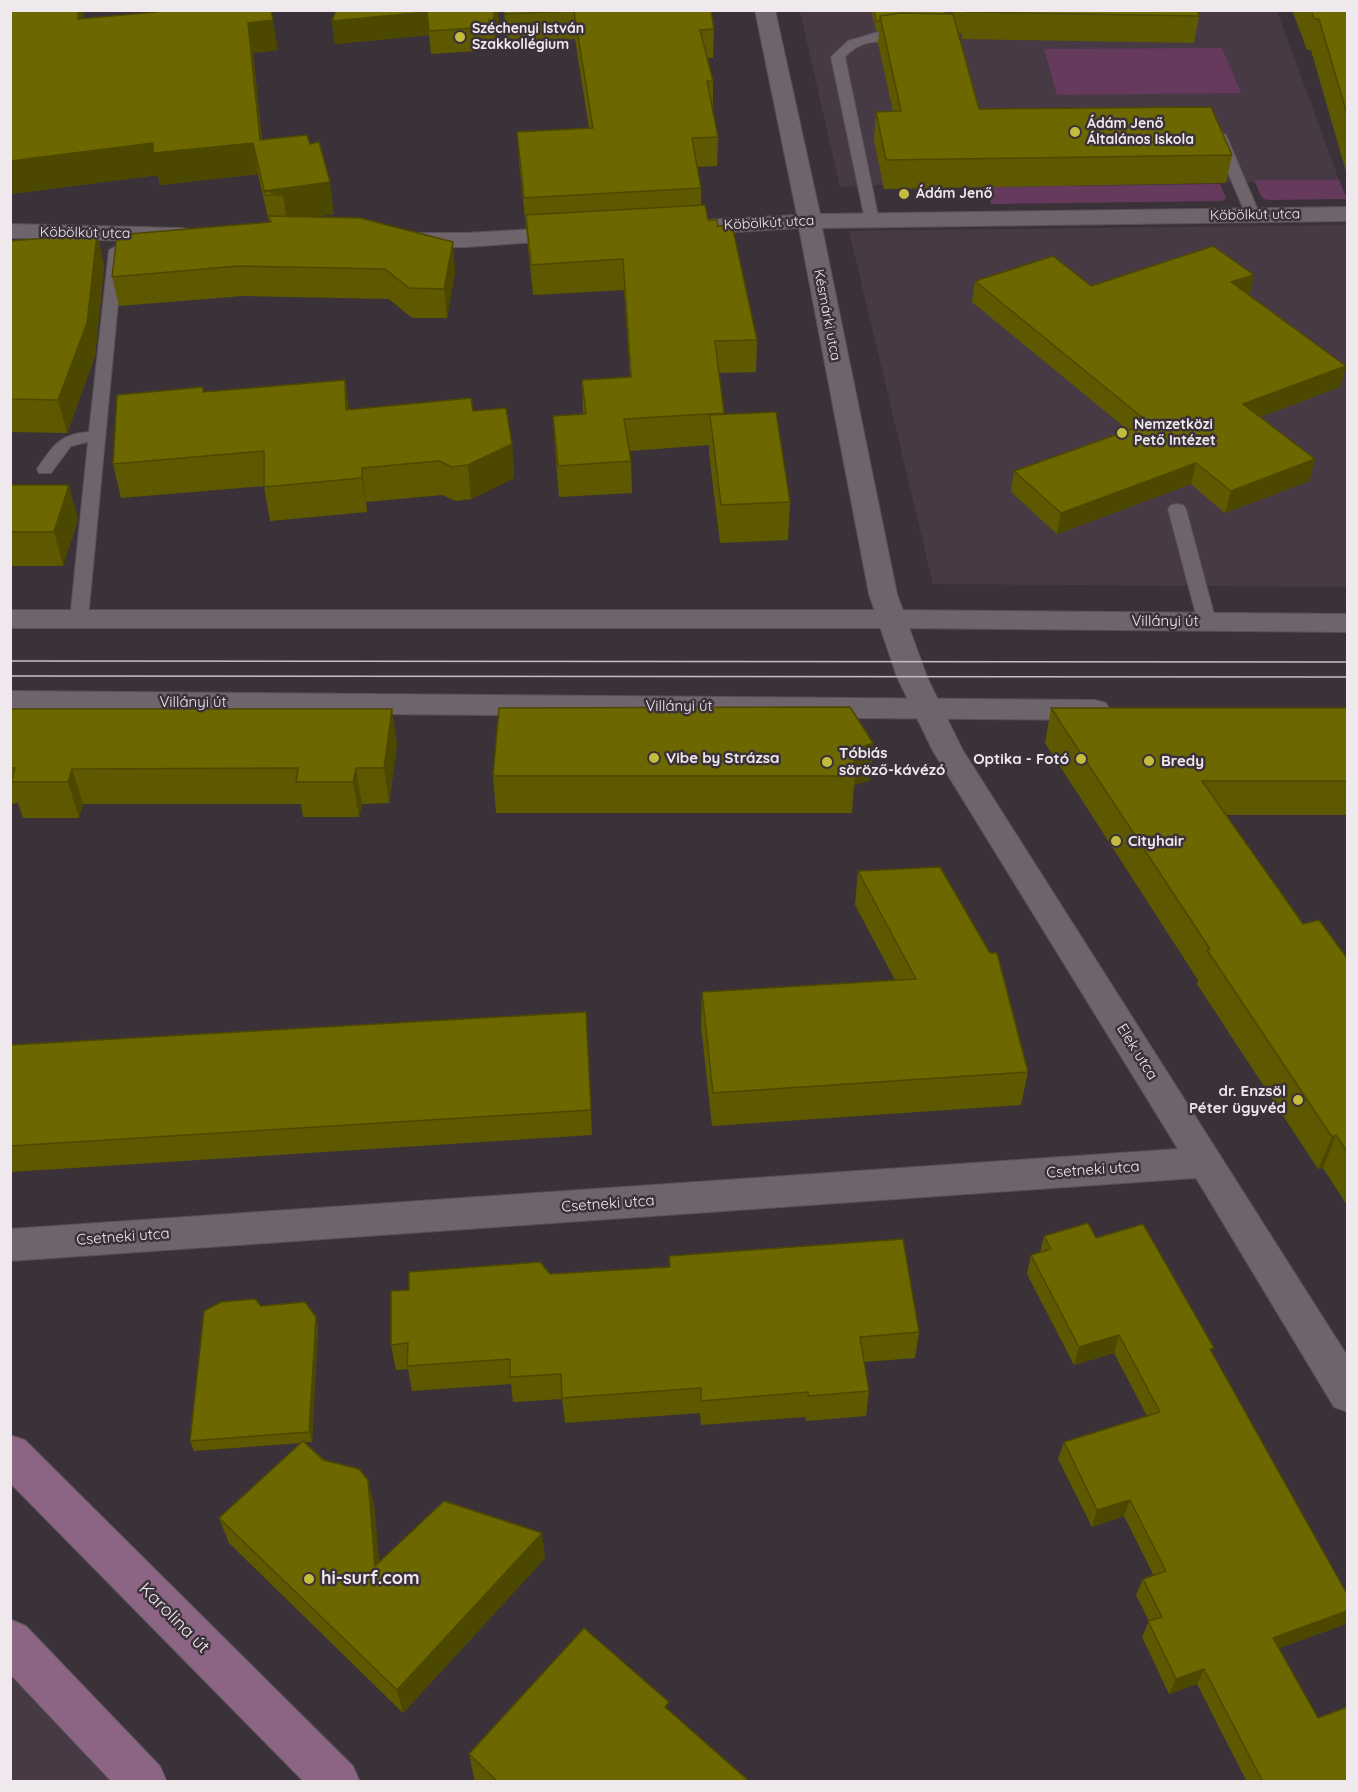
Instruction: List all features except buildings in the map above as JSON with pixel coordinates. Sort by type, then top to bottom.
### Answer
[{"type":"main road","name":"Karolina út","points":[[10,1454],[336,1782]]},
{"type":"main road","points":[[10,1641],[144,1782]]},
{"type":"street","name":"Késmárki utca","points":[[765,10],[784,92],[882,594],[926,709]]},
{"type":"street","name":"Köbölkút utca","points":[[665,229],[808,221],[1347,214]]},
{"type":"street","name":"Köbölkút utca","points":[[10,231],[199,235]]},
{"type":"street","points":[[385,240],[466,240],[595,233]]},
{"type":"street","name":"Villányi út","points":[[10,619],[890,619],[1347,623]]},
{"type":"street","name":"Villányi út","points":[[10,700],[1118,711]]},
{"type":"street","name":"Elek utca","points":[[926,709],[948,751],[1206,1162],[1347,1394]]},
{"type":"street","name":"Csetneki utca","points":[[10,1245],[1206,1162]]},
{"type":"lane","points":[[872,220],[838,57],[850,44],[872,36],[925,36]]},
{"type":"lane","points":[[1205,127],[1217,130],[1254,215]]},
{"type":"lane","points":[[79,620],[117,233]]},
{"type":"lane","points":[[45,469],[62,444],[74,437],[97,437]]},
{"type":"lane","points":[[1177,509],[1207,622]]},
{"type":"shaded area","name":"Ádám Jenő Általános Iskola","points":[[800,11],[1277,11],[1339,180],[883,189],[882,185],[840,187]]},
{"type":"shaded area","points":[[1222,48],[1241,93],[1057,95],[1044,49]]},
{"type":"shaded area","points":[[1254,180],[1339,180],[1347,199],[1267,200],[1262,198]]},
{"type":"shaded area","points":[[1220,184],[1226,198],[1222,201],[991,204],[986,187]]},
{"type":"shaded area","name":"Nemzetközi Pető Intézet","points":[[1347,225],[1347,587],[933,584],[849,231]]},
{"type":"shaded area","points":[[11,1656],[128,1781],[11,1781]]},
{"type":"tram line","points":[[10,661],[1348,662]]},
{"type":"tram line","points":[[10,676],[1348,677]]},
{"type":"place","name":"Széchenyi István Szakkollégium","points":[[460,37]]},
{"type":"place","name":"Ádám Jenő Általános Iskola","points":[[1075,132]]},
{"type":"place","name":"Ádám Jenő","points":[[904,194]]},
{"type":"place","name":"Nemzetközi Pető Intézet","points":[[1122,433]]},
{"type":"place","name":"Vibe by Strázsa","points":[[654,758]]},
{"type":"place","name":"Optika - Fotó","points":[[1081,759]]},
{"type":"place","name":"Bredy","points":[[1149,761]]},
{"type":"place","name":"Tóbiás söröző-kávézó","points":[[827,762]]},
{"type":"place","name":"Cityhair","points":[[1116,841]]},
{"type":"place","name":"dr. Enzsöl Péter ügyvéd","points":[[1298,1100]]},
{"type":"place","name":"hi-surf.com","points":[[309,1579]]}]
